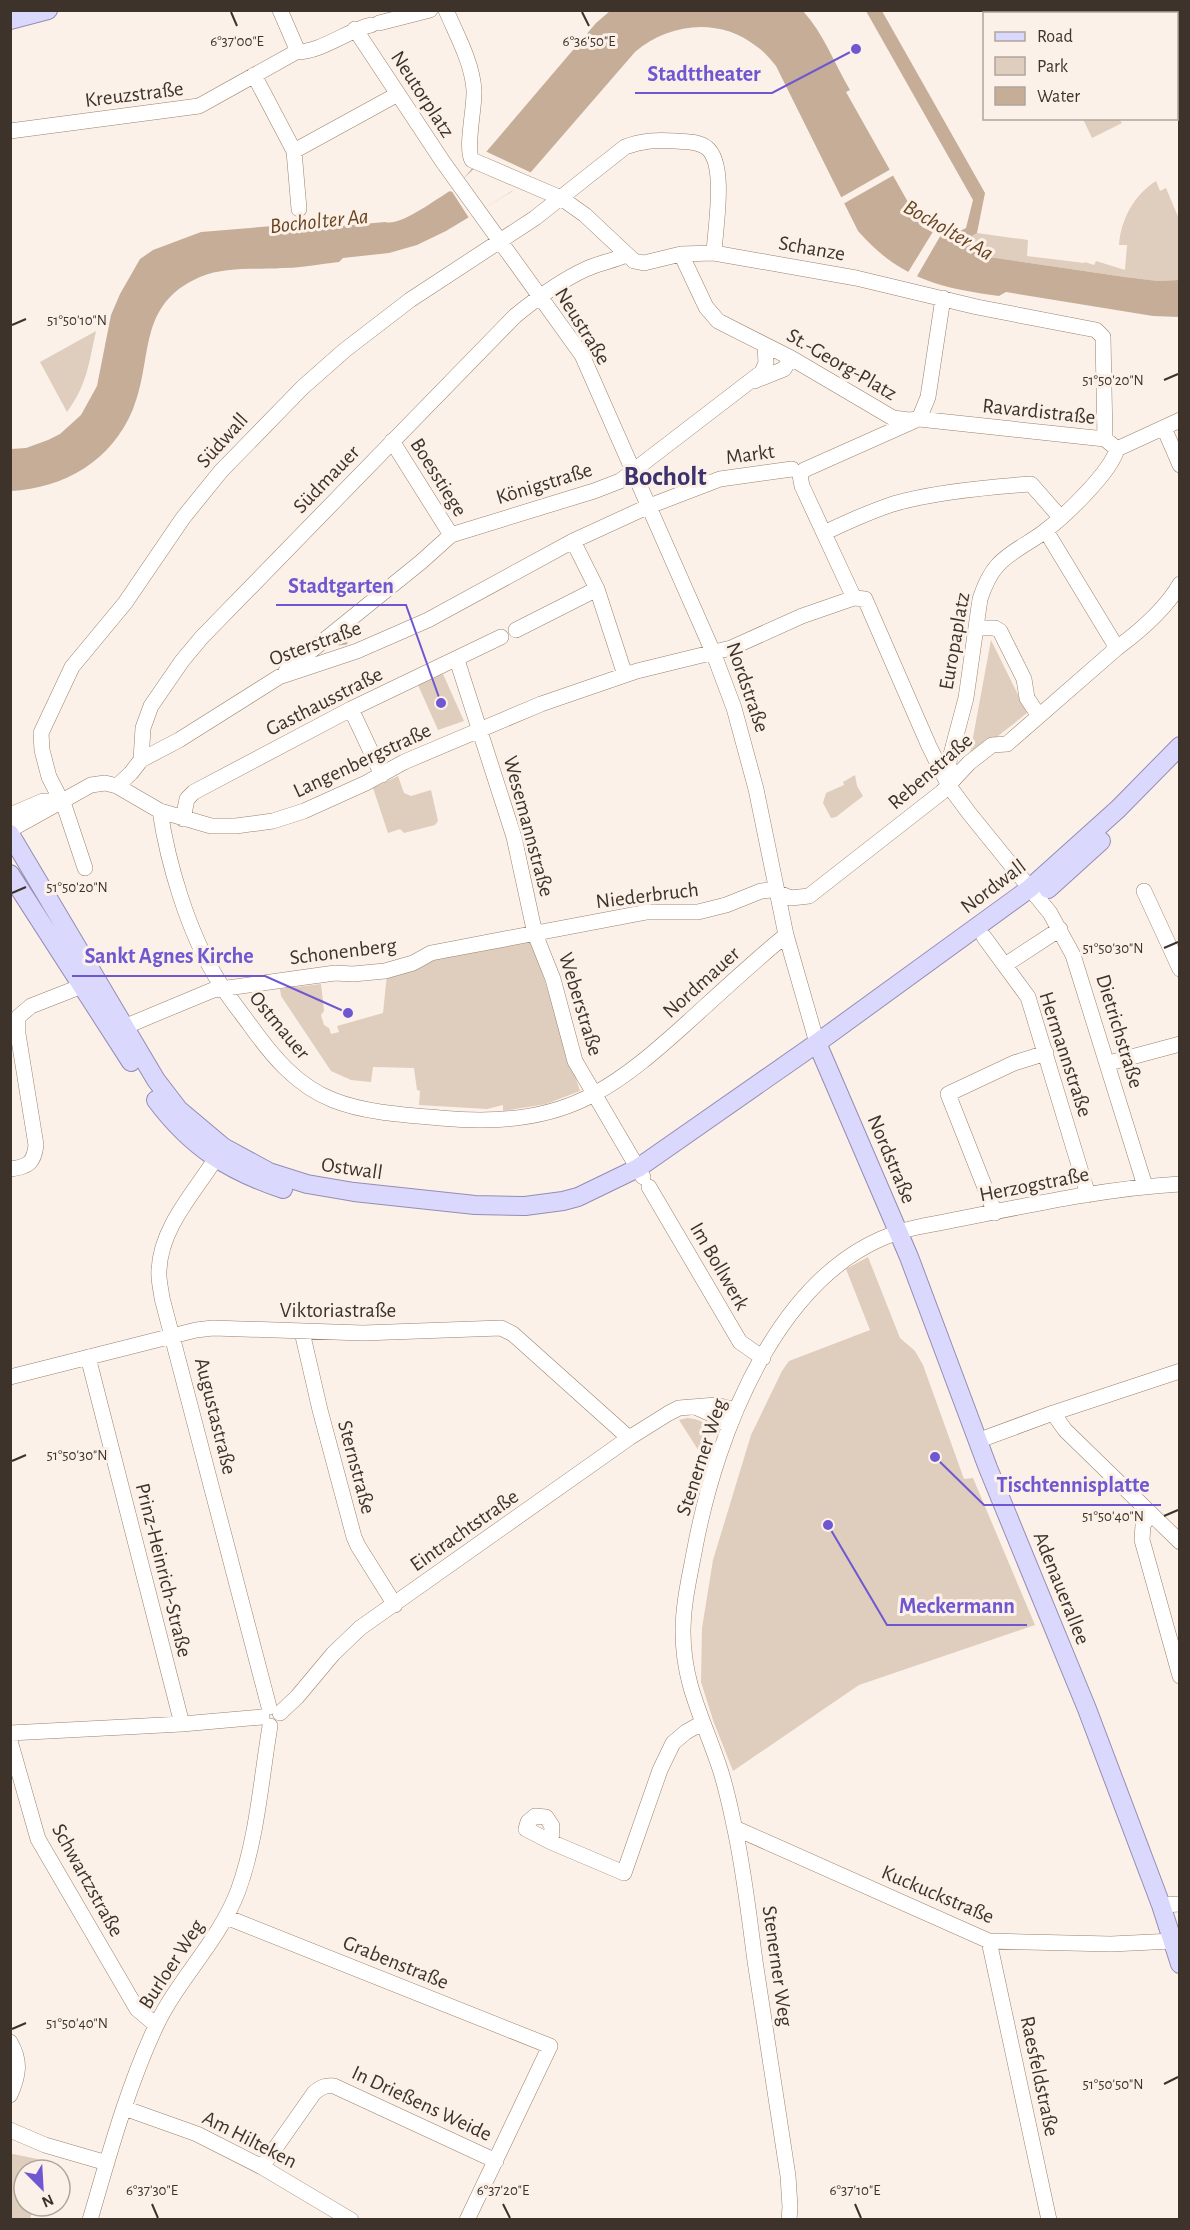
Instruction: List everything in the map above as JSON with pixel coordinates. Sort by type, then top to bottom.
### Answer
[{"type":"main road","points":[[10,20],[48,10]]},
{"type":"main road","name":"Nordwall","points":[[819,1047],[984,937],[1033,893],[1179,746]]},
{"type":"main road","name":"Nordwall","points":[[819,1047],[1082,859],[1179,760]]},
{"type":"main road","name":"Ostwall","points":[[10,832],[124,1028],[168,1096],[219,1153]]},
{"type":"main road","points":[[10,852],[42,905],[73,942]]},
{"type":"main road","name":"Ostwall","points":[[10,874],[163,1110],[186,1136],[219,1153],[251,1178],[310,1196],[356,1204],[477,1217],[532,1217],[575,1210],[612,1196],[643,1177],[819,1047]]},
{"type":"main road","name":"Nordstraße","points":[[819,1047],[898,1231]]},
{"type":"main road","name":"Adenauerallee","points":[[898,1231],[977,1441],[1170,1904],[1173,1941],[1179,1964]]},
{"type":"street","points":[[280,10],[296,52]]},
{"type":"street","name":"Neutorplatz","points":[[296,52],[307,52],[355,29],[430,10]]},
{"type":"street","points":[[446,10],[467,58],[473,81],[469,155],[476,162],[561,198],[585,215],[626,255]]},
{"type":"street","name":"Neutorplatz","points":[[355,29],[457,182]]},
{"type":"street","name":"Kreuzstraße","points":[[10,131],[199,106],[296,52]]},
{"type":"street","points":[[254,75],[294,151],[299,209]]},
{"type":"street","points":[[294,151],[398,94]]},
{"type":"street","name":"Südwall","points":[[85,868],[62,801],[49,777],[42,750],[41,733],[50,711],[72,667],[125,603],[183,519],[221,471],[295,395],[345,350],[410,300],[500,242],[626,147],[649,139],[698,143],[708,149],[714,157],[718,173],[714,253]]},
{"type":"street","name":"Neustraße","points":[[457,182],[582,355],[647,507]]},
{"type":"street","name":"Schanze","points":[[626,255],[634,261],[644,263],[681,254],[714,253],[856,278],[997,312],[1096,330],[1103,337],[1111,444]]},
{"type":"street","name":"St.-Georg-Platz","points":[[681,254],[712,317],[791,358],[893,418],[902,420],[919,418]]},
{"type":"street","name":"Südmauer","points":[[141,760],[142,728],[151,706],[182,661],[234,602],[515,316],[540,295],[587,268],[626,255]]},
{"type":"street","points":[[919,418],[928,397],[943,298]]},
{"type":"street","name":"Königstraße","points":[[279,677],[421,562],[450,535],[620,481],[762,372],[766,363],[765,345]]},
{"type":"street","points":[[749,383],[784,369],[791,358]]},
{"type":"street","name":"St.-Georg-Platz","points":[[802,486],[800,475],[804,470],[919,418]]},
{"type":"street","name":"Ravardistraße","points":[[919,418],[1088,439],[1111,444],[1164,428],[1179,420]]},
{"type":"street","points":[[1164,428],[1179,465]]},
{"type":"street","name":"Boesstiege","points":[[392,441],[450,535]]},
{"type":"street","name":"Europaplatz","points":[[949,786],[949,762],[966,698],[980,599],[988,580],[998,565],[1046,531],[1100,477],[1111,463],[1111,444]]},
{"type":"street","name":"Markt","points":[[647,507],[720,479],[792,469]]},
{"type":"street","points":[[824,533],[861,515],[901,502],[1016,485],[1031,484],[1060,517]]},
{"type":"street","name":"Dietrichstraße","points":[[802,486],[949,786],[1060,929],[1074,955],[1145,1186]]},
{"type":"street","name":"Osterstraße","points":[[141,760],[179,740],[279,677],[357,651],[428,620],[573,541],[647,507]]},
{"type":"street","name":"Nordstraße","points":[[647,507],[713,652],[743,740],[778,892]]},
{"type":"street","points":[[1046,531],[1117,648]]},
{"type":"street","points":[[573,541],[597,589],[631,673]]},
{"type":"street","name":"Rebenstraße","points":[[778,892],[791,898],[799,898],[809,896],[819,890],[949,786],[969,763],[992,745],[1006,744],[1136,634],[1174,594],[1179,584]]},
{"type":"street","points":[[516,630],[597,589]]},
{"type":"street","name":"Langenbergstraße","points":[[117,786],[160,811],[183,819],[211,825],[236,826],[273,821],[304,811],[382,775],[404,762],[541,704],[631,673],[731,648],[802,616],[859,599]]},
{"type":"street","points":[[976,628],[994,628],[1000,631],[1024,679],[1027,698],[1039,716]]},
{"type":"street","name":"Gasthausstraße","points":[[183,819],[187,799],[194,792],[351,709],[501,637]]},
{"type":"street","name":"Wesemannstraße","points":[[457,660],[514,837],[535,934]]},
{"type":"street","points":[[351,709],[382,775]]},
{"type":"street","points":[[10,832],[91,785],[105,783],[117,786],[141,760]]},
{"type":"street","points":[[10,815],[43,801],[62,801]]},
{"type":"street","name":"Ostmauer","points":[[160,811],[163,832],[189,921],[222,987],[268,1050],[314,1091],[352,1107],[442,1118],[508,1120],[560,1109],[594,1095]]},
{"type":"street","name":"Niederbruch","points":[[535,934],[647,912],[698,912],[726,905],[762,891],[778,892]]},
{"type":"street","points":[[1144,891],[1179,969]]},
{"type":"street","points":[[778,892],[786,935]]},
{"type":"street","points":[[1005,964],[1060,929]]},
{"type":"street","name":"Schonenberg","points":[[124,1028],[222,987],[335,973],[385,971],[413,963],[431,953],[535,934]]},
{"type":"street","name":"Weberstraße","points":[[535,934],[553,979],[575,1061],[643,1177]]},
{"type":"street","name":"Nordstraße","points":[[786,935],[819,1047]]},
{"type":"street","name":"Nordmauer","points":[[594,1095],[664,1044],[786,935]]},
{"type":"street","name":"Hermannstraße","points":[[984,937],[1028,997],[1088,1195]]},
{"type":"street","points":[[10,1169],[28,1165],[35,1156],[36,1145],[18,1034],[18,1017],[31,1006],[82,986]]},
{"type":"street","points":[[1108,1064],[1179,1044]]},
{"type":"street","points":[[995,1213],[948,1094],[1014,1063],[1046,1053]]},
{"type":"street","name":"Augustastraße","points":[[219,1153],[174,1221],[165,1240],[159,1270],[162,1298],[270,1716]]},
{"type":"street","name":"Im Bollwerk","points":[[643,1177],[740,1342],[763,1358]]},
{"type":"street","name":"Herzogstraße","points":[[898,1231],[1088,1195],[1145,1186],[1179,1184]]},
{"type":"street","name":"Stenerner Weg","points":[[789,2220],[788,2176],[735,1828],[719,1767],[694,1702],[687,1672],[683,1630],[685,1595],[703,1505],[729,1426],[763,1358],[796,1308],[818,1282],[852,1254],[898,1231]]},
{"type":"street","name":"Viktoriastraße","points":[[10,1377],[196,1330],[213,1328],[363,1333],[501,1328],[513,1334],[629,1438]]},
{"type":"street","name":"Sternstraße","points":[[302,1332],[354,1537],[395,1605]]},
{"type":"street","name":"Prinz-Heinrich-Straße","points":[[88,1357],[182,1724]]},
{"type":"street","points":[[977,1441],[1179,1371]]},
{"type":"street","name":"Eintrachtstraße","points":[[270,1716],[297,1697],[360,1628],[629,1438],[669,1413],[692,1406],[716,1405],[736,1410]]},
{"type":"street","points":[[692,1406],[713,1415],[729,1426]]},
{"type":"street","points":[[1053,1413],[1065,1430],[1179,1542]]},
{"type":"street","points":[[1150,1515],[1143,1525],[1142,1540],[1179,1676]]},
{"type":"street","points":[[10,1733],[182,1724],[270,1716]]},
{"type":"street","name":"Burloer Weg","points":[[90,2220],[124,2108],[156,2025],[226,1917],[240,1884],[250,1848],[270,1716]]},
{"type":"street","points":[[551,1842],[624,1873],[660,1770],[673,1743],[702,1723]]},
{"type":"street","name":"Schwartzstraße","points":[[10,1741],[38,1839],[137,2009],[156,2025]]},
{"type":"street","name":"Kuckuckstraße","points":[[735,1828],[989,1941],[1111,1944],[1173,1941]]},
{"type":"street","name":"Grabenstraße","points":[[226,1917],[550,2046],[496,2161]]},
{"type":"street","name":"Raesfeldstraße","points":[[989,1941],[1049,2220]]},
{"type":"street","points":[[10,2042],[18,2059],[19,2071],[10,2095]]},
{"type":"street","name":"In Drießens Weide","points":[[262,2167],[314,2093],[320,2087],[327,2085],[334,2086],[496,2161]]},
{"type":"street","name":"Am Hilteken","points":[[124,2108],[197,2134],[262,2167],[351,2220]]},
{"type":"street","points":[[10,2130],[45,2145],[107,2163]]},
{"type":"street","points":[[467,2220],[496,2161]]},
{"type":"green space","points":[[1083,120],[1120,120],[1122,123],[1092,138]]},
{"type":"green space","points":[[1156,181],[1160,191],[1166,188],[1179,219],[1179,280],[1158,281],[1125,277],[982,256],[974,249],[972,236],[977,233],[1028,240],[1027,256],[1094,265],[1096,261],[1125,270],[1127,245],[1119,245],[1126,217],[1141,193]]},
{"type":"green space","points":[[96,331],[83,383],[67,412],[40,362]]},
{"type":"green space","points":[[991,640],[1027,713],[969,759]]},
{"type":"green space","points":[[443,674],[464,721],[438,730],[418,685]]},
{"type":"green space","points":[[855,775],[857,786],[863,796],[836,817],[831,818],[823,803],[826,793],[844,785],[843,782]]},
{"type":"green space","points":[[398,776],[404,793],[411,796],[431,790],[438,821],[435,825],[404,833],[400,829],[388,833],[373,788]]},
{"type":"green space","points":[[532,941],[580,1091],[546,1104],[503,1111],[503,1105],[487,1109],[419,1105],[420,1091],[417,1090],[414,1068],[373,1067],[371,1082],[351,1080],[331,1071],[281,996],[280,989],[321,984],[324,1011],[321,1015],[324,1025],[329,1028],[331,1034],[339,1032],[337,1026],[383,1013],[387,974],[426,961]]},
{"type":"green space","points":[[868,1257],[900,1338],[915,1351],[923,1365],[964,1479],[973,1478],[1035,1625],[859,1685],[733,1771],[701,1682],[702,1628],[713,1560],[751,1435],[782,1371],[789,1361],[870,1330],[846,1269]]},
{"type":"green space","points":[[687,1418],[703,1422],[709,1431],[708,1442],[702,1456],[679,1420]]},
{"type":"green space","points":[[10,2155],[32,2158],[12,2158],[12,2218],[30,2219],[11,2219]]},
{"type":"water","points":[[610,11],[803,11],[823,39],[850,90],[846,92],[922,227],[946,238],[966,228],[973,200],[866,11],[882,11],[985,193],[977,233],[972,236],[974,249],[982,256],[1125,277],[1158,281],[1179,280],[1179,317],[1153,316],[1006,292],[999,296],[977,293],[939,284],[905,270],[873,247],[858,231],[776,66],[759,48],[742,37],[726,31],[694,27],[663,35],[648,42],[635,52],[511,192],[446,231],[417,245],[389,253],[343,258],[339,262],[302,267],[220,271],[200,277],[180,289],[165,302],[156,318],[150,334],[133,409],[113,443],[99,457],[67,477],[31,489],[11,491],[11,449],[26,448],[48,440],[60,434],[81,415],[97,386],[111,315],[140,259],[153,250],[201,232],[322,222],[341,226],[392,222],[427,206],[450,191],[452,192],[596,23]]},
{"type":"pier","points":[[485,151],[534,174],[523,184],[469,218],[451,190],[479,164]]},
{"type":"pier","points":[[891,169],[894,175],[843,204],[840,198]]},
{"type":"pier","points":[[934,230],[942,233],[916,278],[907,274]]},
{"type":"waterway","points":[[335,640],[339,644],[346,643]]},
{"type":"place","name":"Stadttheater","points":[[856,49]]},
{"type":"place","name":"Stadtgarten","points":[[441,703]]},
{"type":"place","name":"Sankt Agnes Kirche","points":[[348,1013]]},
{"type":"place","name":"Tischtennisplatte","points":[[935,1457]]},
{"type":"place","name":"Meckermann","points":[[828,1525]]},
{"type":"district","name":"Bocholt","points":[[665,476]]},
{"type":"water label","name":"Bocholter Aa","points":[[319,220]]},
{"type":"water label","name":"Bocholter Aa","points":[[949,229]]}]
